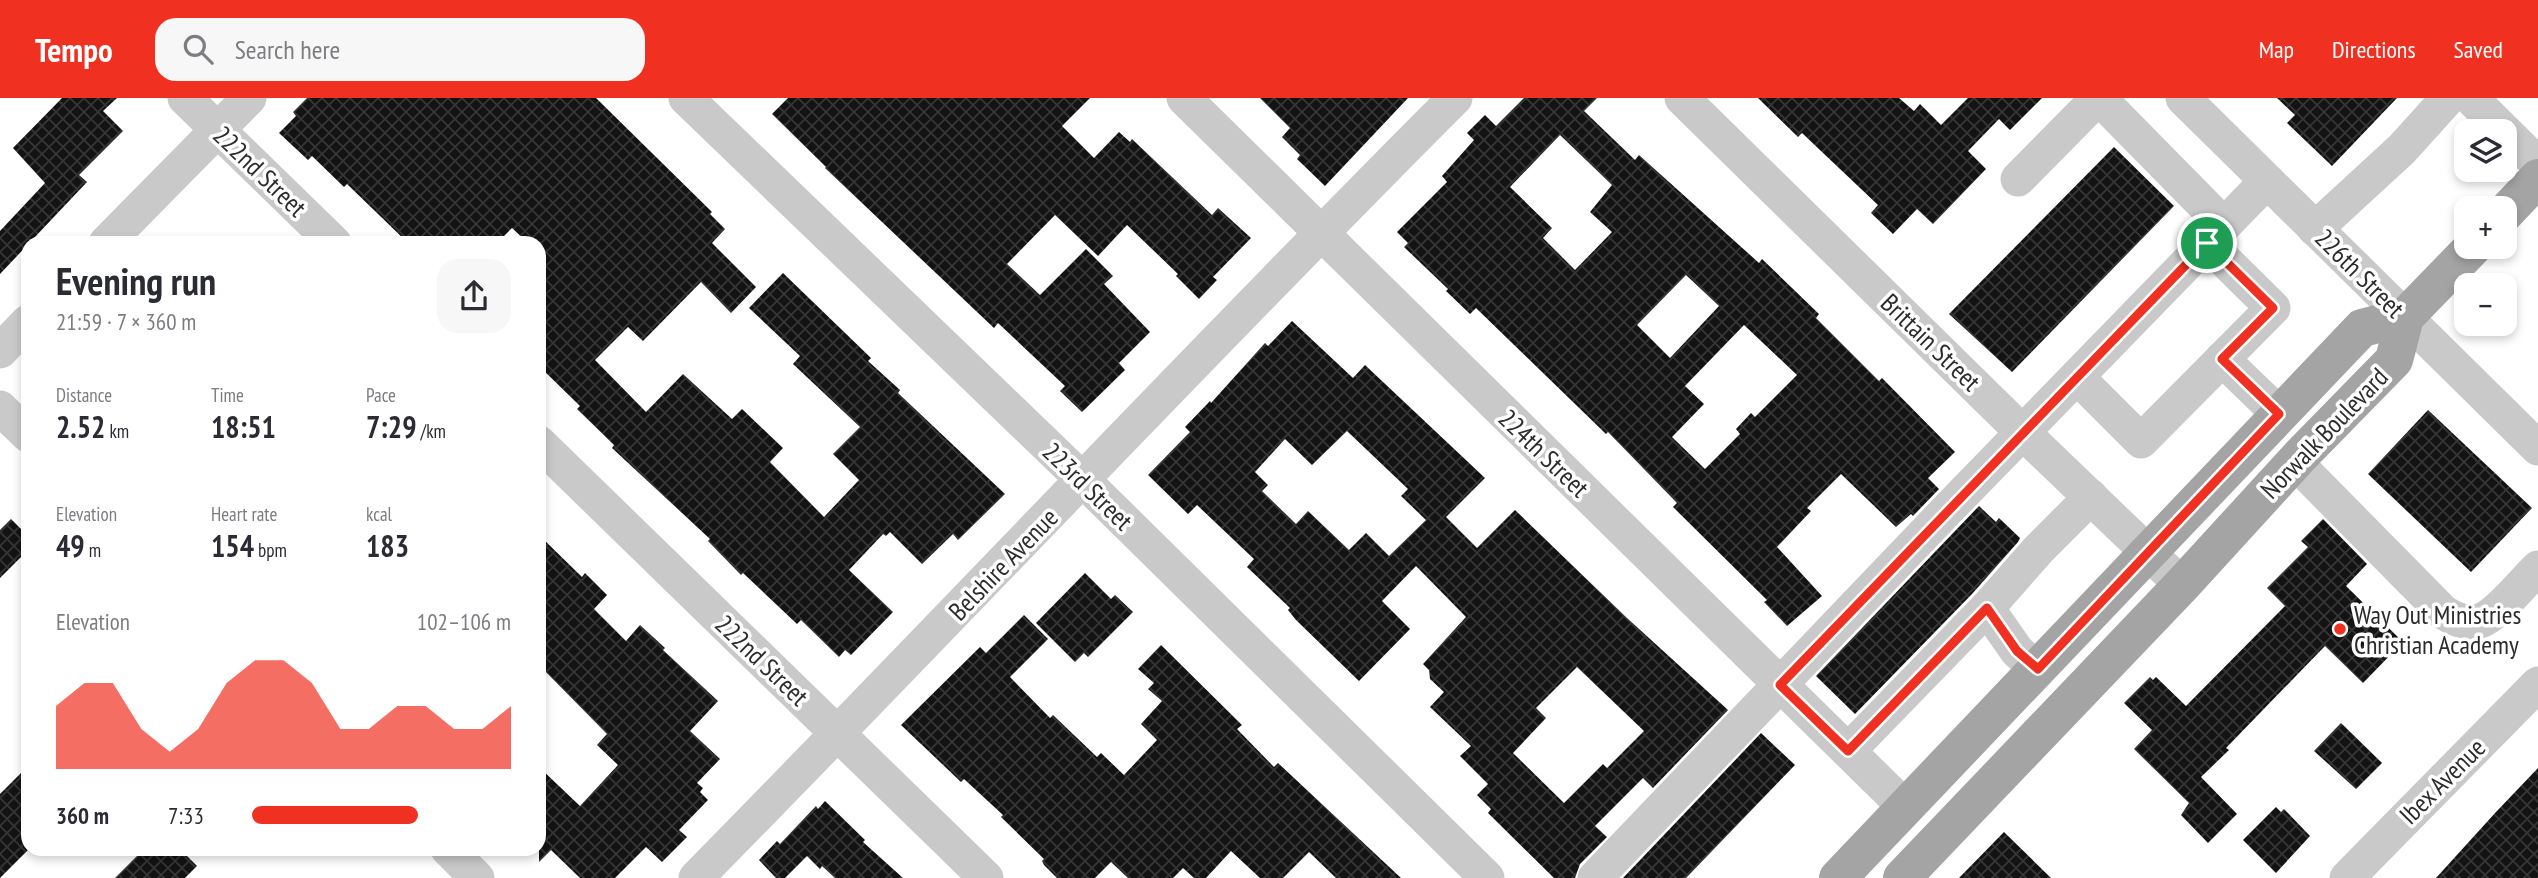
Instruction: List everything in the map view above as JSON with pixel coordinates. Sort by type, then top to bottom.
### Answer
[{"type":"main road","points":[[2517,200],[2538,178]]},
{"type":"main road","points":[[2405,317],[2461,259]]},
{"type":"main road","name":"Norwalk Boulevard","points":[[1838,878],[2362,328],[2405,317],[2394,360],[1902,878]]},
{"type":"street","name":"222nd Street","points":[[185,98],[327,236]]},
{"type":"street","points":[[113,236],[249,98]]},
{"type":"street","name":"223rd Street","points":[[686,98],[1083,480],[1487,878]]},
{"type":"street","name":"224th Street","points":[[1184,98],[1905,807]]},
{"type":"street","name":"Belshire Avenue","points":[[696,878],[1320,233],[1455,98]]},
{"type":"street","name":"Brittain Street","points":[[1682,98],[2182,585]]},
{"type":"street","points":[[2018,179],[2099,98],[2216,234],[2273,308],[2141,441],[2077,377]]},
{"type":"street","name":"226th Street","points":[[2183,98],[2538,448]]},
{"type":"street","points":[[2315,229],[2402,149],[2448,98]]},
{"type":"street","points":[[2471,98],[2538,164]]},
{"type":"street","points":[[1595,878],[2267,181]]},
{"type":"street","points":[[0,351],[21,329]]},
{"type":"street","points":[[2222,359],[2279,414]]},
{"type":"street","points":[[0,408],[21,428]]},
{"type":"street","name":"222nd Street","points":[[546,450],[986,878]]},
{"type":"street","points":[[2295,462],[2454,620],[2481,621],[2497,609],[2538,568]]},
{"type":"street","points":[[1848,751],[2091,497]]},
{"type":"street","points":[[1987,608],[2017,651],[2038,669]]},
{"type":"street","name":"Ibex Avenue","points":[[2347,878],[2538,684]]},
{"type":"street","points":[[454,856],[477,878]]},
{"type":"building","points":[[62,98],[117,98],[103,111],[123,131],[79,175],[87,182],[36,236],[21,236],[21,252],[0,274],[0,231],[45,183],[13,148]]},
{"type":"building","points":[[307,98],[596,98],[712,212],[710,214],[725,229],[712,243],[756,287],[731,313],[701,282],[643,341],[628,327],[595,360],[646,412],[683,374],[732,419],[742,409],[783,448],[770,462],[824,517],[859,480],[833,454],[860,427],[793,364],[800,356],[749,308],[783,273],[871,358],[868,361],[900,390],[898,393],[1005,494],[958,540],[953,534],[922,564],[890,532],[886,536],[883,534],[849,570],[893,612],[851,655],[845,650],[839,657],[801,620],[797,624],[743,573],[741,575],[708,541],[710,539],[612,448],[614,445],[577,409],[580,406],[546,373],[546,236],[521,236],[512,228],[504,236],[401,236],[347,184],[344,187],[312,156],[308,160],[279,133],[296,116],[293,112]]},
{"type":"building","points":[[788,98],[1090,98],[1062,126],[1094,158],[1119,132],[1130,142],[1132,139],[1212,215],[1218,208],[1251,238],[1213,277],[1217,280],[1199,299],[1176,276],[1178,274],[1127,225],[1098,256],[1055,215],[1007,264],[1040,295],[1086,249],[1113,276],[1104,284],[1150,332],[1119,363],[1125,370],[1082,412],[1060,391],[1065,386],[998,323],[994,328],[772,114]]},
{"type":"building","points":[[1260,98],[1408,98],[1325,186],[1297,159],[1300,155],[1282,137],[1290,128]]},
{"type":"building","points":[[1524,98],[1597,98],[1584,111],[1635,160],[1639,155],[1759,263],[1762,259],[1819,314],[1816,318],[1879,381],[1882,378],[1955,452],[1928,478],[1939,489],[1913,516],[1911,514],[1896,527],[1841,474],[1807,508],[1811,511],[1777,547],[1822,596],[1787,626],[1764,602],[1767,600],[1673,507],[1677,503],[1608,432],[1606,434],[1476,308],[1470,314],[1404,247],[1408,243],[1397,232],[1447,182],[1442,176],[1474,140],[1467,133],[1485,115],[1496,126]],"holes":[[[1560,135],[1612,185],[1590,212],[1612,232],[1575,270],[1543,238],[1552,228],[1510,187]],[[1686,275],[1719,306],[1670,358],[1637,325]],[[1744,325],[1797,375],[1755,417],[1751,413],[1736,429],[1740,434],[1705,469],[1672,437],[1704,404],[1685,386]]]},
{"type":"building","points":[[1758,98],[1899,98],[1914,111],[1920,104],[1941,125],[1968,98],[2042,98],[2010,130],[1999,119],[1968,151],[1986,169],[1933,224],[1917,209],[1893,234],[1871,213],[1878,205],[1802,133],[1798,137]]},
{"type":"building","points":[[2277,98],[2397,98],[2332,166],[2287,123],[2295,115]]},
{"type":"building","points":[[2114,147],[2174,206],[2012,372],[1949,314]]},
{"type":"building","points":[[1292,321],[1353,378],[1365,365],[1485,478],[1446,517],[1477,548],[1515,510],[1728,710],[1653,788],[1643,778],[1595,826],[1607,837],[1580,864],[1575,878],[1554,878],[1488,813],[1491,809],[1477,795],[1488,784],[1460,756],[1471,746],[1430,707],[1444,692],[1430,679],[1429,670],[1423,664],[1466,617],[1416,566],[1382,601],[1410,629],[1359,681],[1296,620],[1288,610],[1290,608],[1247,567],[1254,559],[1197,505],[1188,514],[1148,475],[1190,432],[1185,427],[1210,401],[1211,403],[1265,343],[1268,346]],"holes":[[[1347,431],[1408,489],[1401,496],[1426,520],[1389,556],[1366,533],[1349,550],[1308,511],[1296,524],[1262,491],[1268,485],[1255,472],[1285,439],[1312,465]],[[1577,667],[1644,731],[1607,768],[1603,764],[1564,803],[1513,753],[1546,718],[1536,708]]]},
{"type":"building","points":[[2428,410],[2532,508],[2471,572],[2368,474]]},
{"type":"building","points":[[1979,506],[1996,522],[1999,518],[2020,538],[2018,542],[1972,594],[1855,714],[1816,676]]},
{"type":"building","points":[[11,519],[21,529],[21,557],[0,578],[0,530]]},
{"type":"building","points":[[2323,519],[2367,564],[2346,586],[2403,642],[2363,683],[2325,646],[2226,748],[2229,750],[2201,777],[2237,814],[2208,843],[2181,815],[2189,803],[2134,749],[2152,730],[2124,703],[2150,677],[2153,680],[2156,677],[2186,706],[2285,606],[2267,588],[2308,547],[2301,541]]},
{"type":"building","points":[[546,542],[582,577],[585,573],[607,595],[594,609],[626,641],[640,625],[718,701],[690,731],[720,759],[697,783],[703,788],[700,792],[708,800],[679,830],[687,837],[662,862],[646,847],[615,878],[580,878],[551,850],[546,855],[546,774],[580,806],[618,765],[597,745],[607,734],[546,672]]},
{"type":"building","points":[[1085,573],[1111,599],[1115,595],[1133,612],[1088,657],[1084,653],[1075,662],[1036,623]]},
{"type":"building","points":[[1024,615],[1048,639],[1010,677],[1050,718],[1053,715],[1097,757],[1101,753],[1124,775],[1157,740],[1141,724],[1162,701],[1148,689],[1154,683],[1138,669],[1161,645],[1242,725],[1237,729],[1274,767],[1278,763],[1401,878],[1336,878],[1309,852],[1283,878],[1260,878],[1231,851],[1206,878],[1194,878],[1183,868],[1173,878],[1128,878],[1111,862],[1095,878],[1057,878],[1044,865],[1044,859],[1001,817],[1003,815],[964,779],[961,782],[901,725],[980,647],[986,653]]},
{"type":"building","points":[[2341,723],[2382,763],[2356,789],[2314,751]]},
{"type":"building","points":[[1761,733],[1795,765],[1686,878],[1623,878]]},
{"type":"building","points":[[2538,768],[2538,878],[2436,878],[2496,812]]},
{"type":"building","points":[[21,773],[22,856],[0,878],[0,794]]},
{"type":"building","points":[[825,801],[865,840],[863,842],[903,878],[835,878],[822,866],[820,869],[807,856],[785,878],[776,878],[759,860],[777,841],[780,844],[816,806],[818,809]]},
{"type":"building","points":[[2276,807],[2281,812],[2284,809],[2310,836],[2276,873],[2243,840]]},
{"type":"building","points":[[2004,832],[2051,878],[1959,878]]},
{"type":"building","points":[[137,856],[187,856],[197,866],[185,878],[115,878]]},
{"type":"place","name":"Way Out Ministries Christian Academy","points":[[2340,629]]},
{"type":"route","points":[[2207,243],[2273,308],[2222,359],[2279,414],[2038,669],[2017,651],[1987,608],[1848,751],[1780,685],[2207,243]]}]
